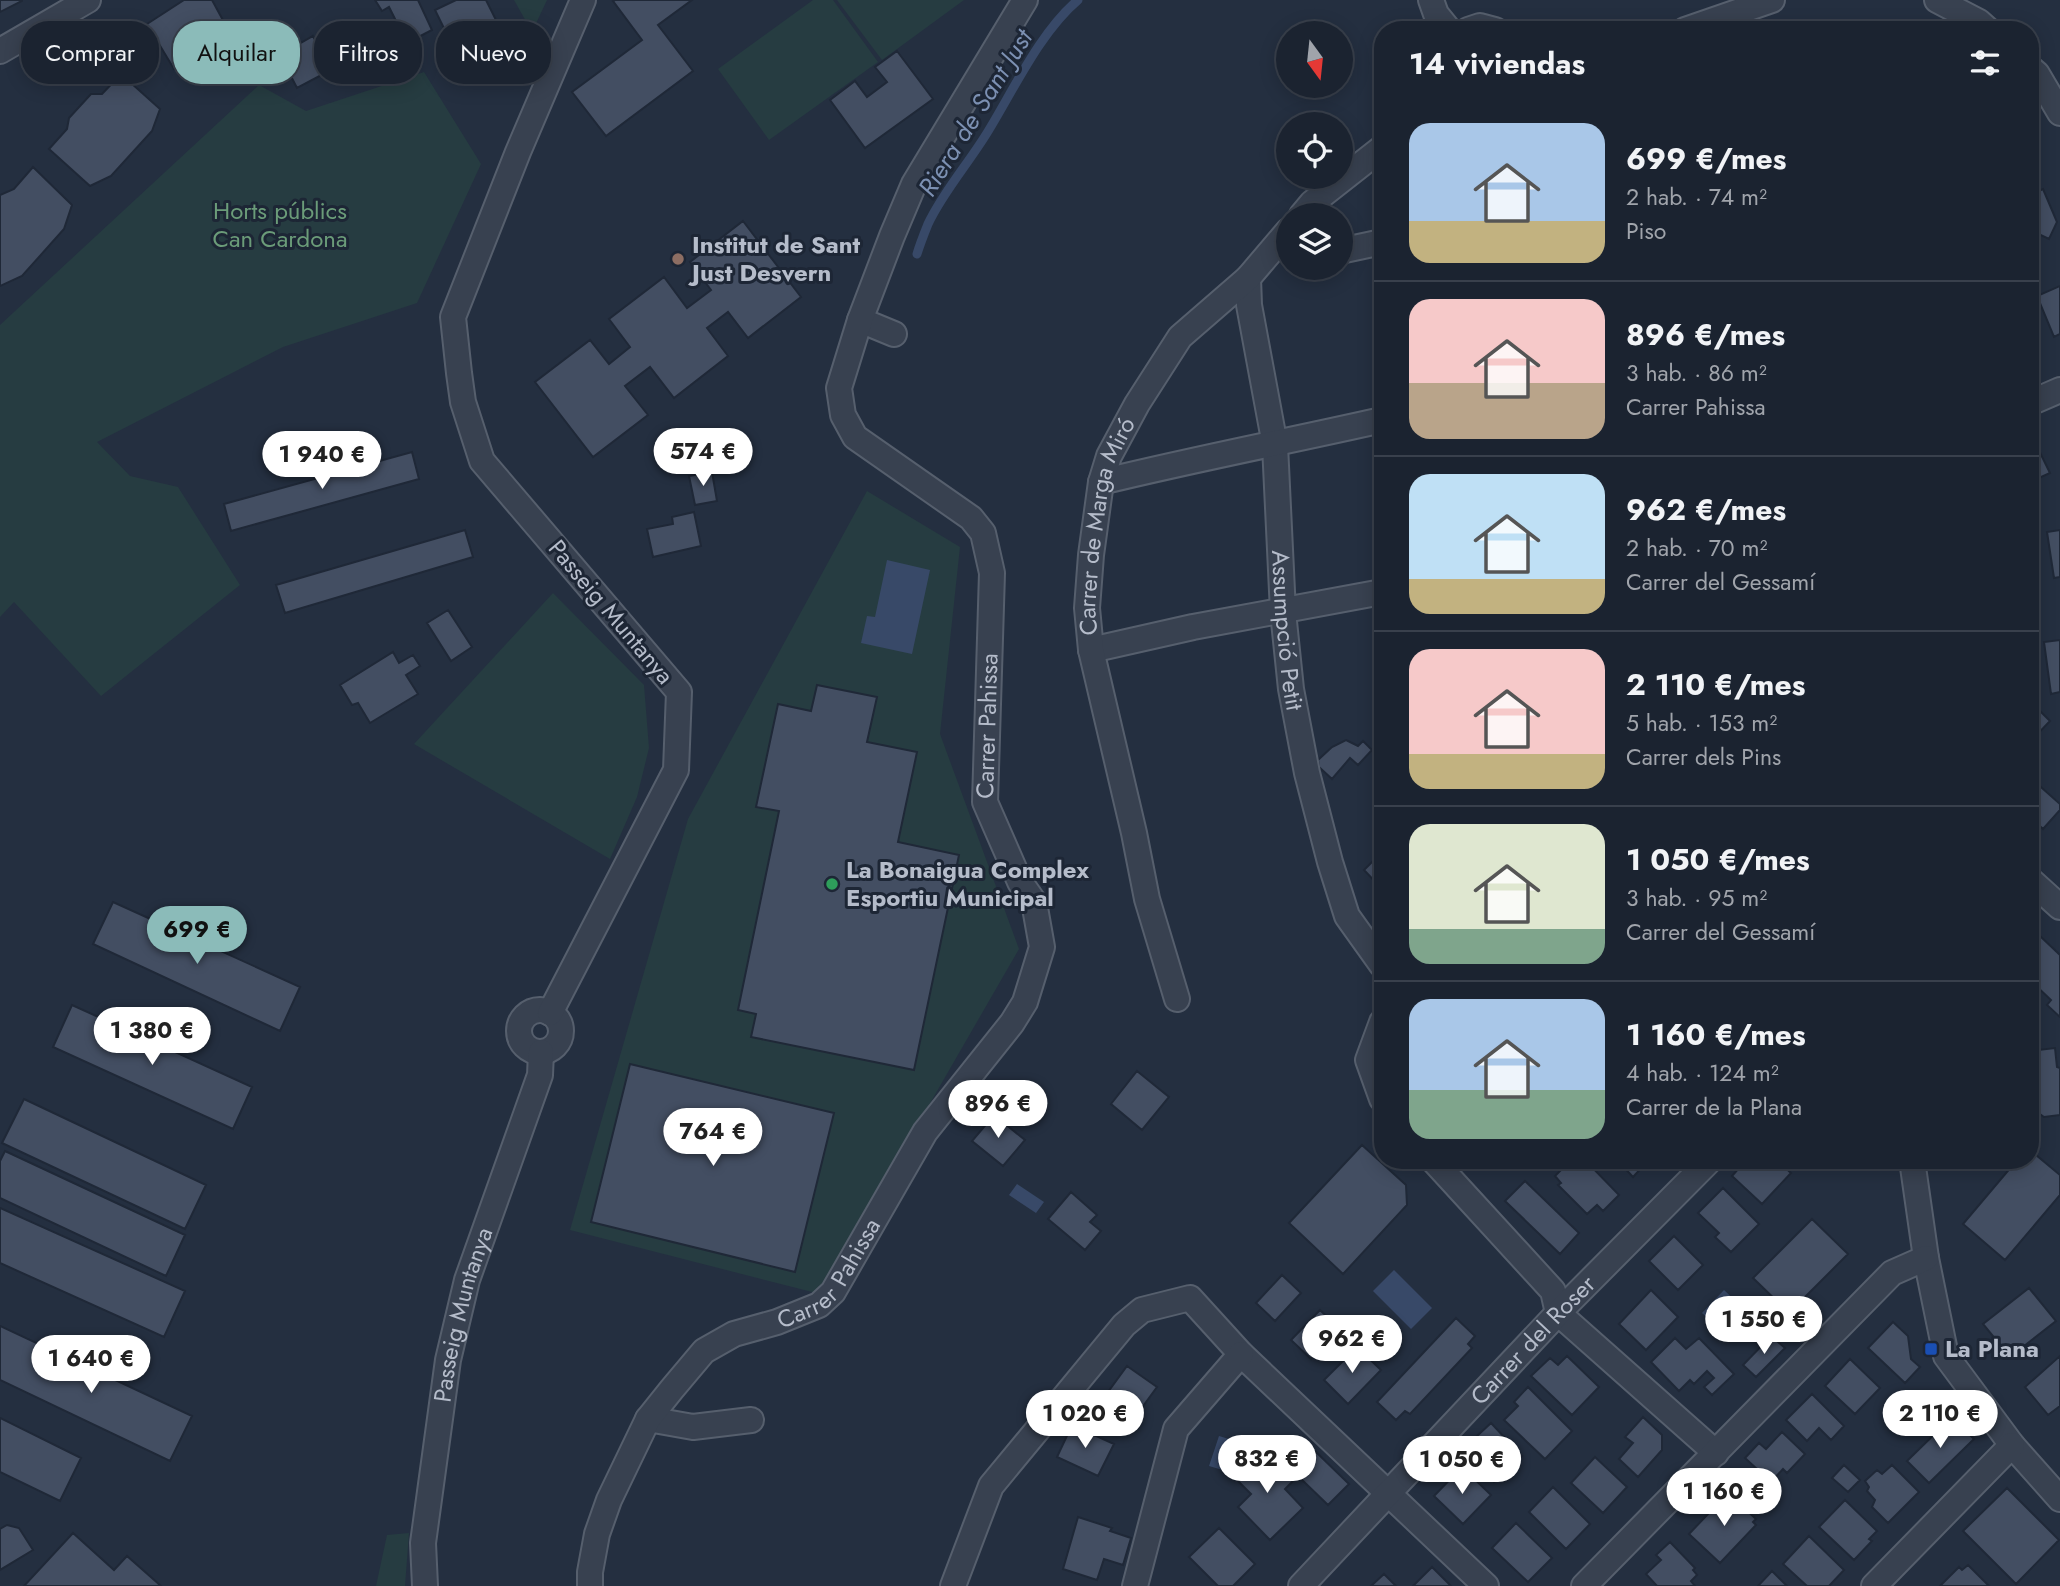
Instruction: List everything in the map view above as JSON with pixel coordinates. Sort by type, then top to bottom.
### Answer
[{"type":"street","points":[[0,51],[88,0]]},
{"type":"street","name":"Passeig Muntanya","points":[[425,1586],[423,1544],[448,1360],[467,1280],[540,1075],[541,1052],[525,1046],[520,1038],[520,1025],[525,1017],[533,1012],[541,1010],[550,1013],[676,770],[679,692],[482,461],[463,402],[453,332],[453,317],[458,304],[518,152],[583,0]]},
{"type":"street","name":"Carrer Pahissa","points":[[590,1586],[597,1534],[609,1500],[648,1419],[704,1352],[734,1334],[777,1322],[819,1305],[833,1292],[925,1132],[1012,1023],[1025,1002],[1042,947],[1034,902],[1020,882],[985,802],[992,573],[983,533],[971,518],[855,436],[843,415],[839,388],[860,320],[914,184],[1025,0]]},
{"type":"street","points":[[1431,0],[1442,21]]},
{"type":"street","points":[[1711,21],[1772,0]]},
{"type":"street","points":[[1937,0],[1977,21]]},
{"type":"street","points":[[2039,77],[2060,113]]},
{"type":"street","points":[[1312,203],[1374,154]]},
{"type":"street","points":[[1353,248],[1374,244]]},
{"type":"street","name":"Carrer de Marga Miró","points":[[1177,999],[1147,899],[1091,650],[1087,608],[1101,482],[1109,456],[1131,414],[1180,337],[1253,273],[1276,246]]},
{"type":"street","points":[[1253,273],[1276,265]]},
{"type":"street","name":"Assumpció Petit","points":[[1253,273],[1249,305],[1275,444],[1283,612],[1291,689],[1307,773],[1330,862],[1347,916],[1374,954]]},
{"type":"street","points":[[860,320],[894,334]]},
{"type":"street","points":[[2039,399],[2060,390]]},
{"type":"street","points":[[1101,482],[1374,422]]},
{"type":"street","points":[[1091,650],[1194,627],[1374,594]]},
{"type":"street","points":[[2039,888],[2060,907]]},
{"type":"street","points":[[1374,1044],[1368,1060],[1374,1077]]},
{"type":"street","points":[[1441,1169],[1553,1291],[1558,1313],[1716,1453]]},
{"type":"street","name":"Carrer del Roser","points":[[1301,1586],[1558,1313],[1701,1169]]},
{"type":"street","points":[[1913,1169],[1926,1258],[1946,1356],[2012,1445],[2060,1499]]},
{"type":"street","points":[[1584,1586],[1892,1273],[1926,1258]]},
{"type":"street","points":[[953,1586],[991,1486],[1124,1325],[1142,1310],[1190,1298],[1241,1354],[1486,1586]]},
{"type":"street","points":[[1135,1586],[1177,1429],[1241,1354]]},
{"type":"street","points":[[648,1419],[693,1427],[751,1420]]},
{"type":"street","points":[[1874,1586],[2012,1445]]},
{"type":"green space","points":[[514,0],[547,0],[537,21],[526,21]]},
{"type":"green space","points":[[813,0],[833,0],[878,62],[769,140],[718,69]]},
{"type":"green space","points":[[837,0],[964,0],[882,60]]},
{"type":"green space","name":"Horts públics Can Cardona","points":[[422,73],[481,164],[417,303],[283,347],[97,442],[130,476],[178,487],[240,585],[101,696],[14,602],[0,617],[0,325],[259,85],[306,111],[388,84],[422,84]]},
{"type":"green space","name":"La Bonaigua Complex Esportiu Municipal","points":[[867,491],[960,547],[940,734],[1019,949],[820,1294],[570,1230],[688,819]]},
{"type":"green space","points":[[553,593],[644,685],[649,748],[637,797],[610,859],[414,744]]},
{"type":"green space","points":[[409,1533],[405,1586],[376,1586],[387,1535]]},
{"type":"water","points":[[887,560],[930,570],[912,654],[861,643],[867,616],[875,617]]},
{"type":"water","points":[[1017,1184],[1044,1202],[1036,1213],[1009,1195]]},
{"type":"water","points":[[1394,1270],[1432,1308],[1411,1329],[1373,1291]]},
{"type":"water","points":[[1724,1290],[1740,1305],[1719,1328],[1702,1313]]},
{"type":"water","points":[[1219,1436],[1232,1440],[1235,1436],[1241,1438],[1242,1442],[1239,1447],[1234,1447],[1226,1471],[1209,1466]]},
{"type":"building","points":[[0,0],[22,0],[22,1],[0,12]]},
{"type":"building","points":[[184,0],[212,0],[223,21],[173,21],[173,67],[159,44],[159,21],[152,21]]},
{"type":"building","points":[[375,0],[418,0],[432,30],[422,35],[422,21],[396,21],[389,7],[382,11]]},
{"type":"building","points":[[456,0],[486,0],[496,21],[440,21],[435,10]]},
{"type":"building","points":[[692,0],[658,25],[693,71],[606,136],[572,92],[642,40],[613,1]]},
{"type":"building","points":[[313,36],[314,38],[314,79],[297,88],[295,84],[300,84],[300,43]]},
{"type":"building","points":[[897,51],[933,99],[865,148],[830,100],[855,81],[867,97],[887,82],[875,67]]},
{"type":"building","points":[[112,84],[132,84],[160,109],[152,131],[111,176],[90,186],[49,149],[67,129],[69,118],[91,94],[102,94]]},
{"type":"building","points":[[33,167],[72,205],[64,229],[22,276],[0,286],[0,195],[14,189]]},
{"type":"building","points":[[2043,189],[2057,222],[2049,239],[2039,234],[2039,191]]},
{"type":"building","points":[[743,221],[801,297],[748,338],[728,312],[707,328],[728,356],[674,398],[650,367],[625,386],[648,415],[593,457],[535,382],[590,340],[609,364],[630,347],[609,319],[664,277],[687,308],[711,290],[690,262]]},
{"type":"building","points":[[2060,286],[2060,334],[2054,337],[2039,301],[2039,295]]},
{"type":"building","points":[[2039,450],[2050,473],[2039,478]]},
{"type":"building","points":[[412,452],[419,479],[231,531],[224,504]]},
{"type":"building","points":[[712,472],[717,501],[695,505],[689,476]]},
{"type":"building","points":[[694,512],[701,546],[653,557],[647,529],[673,524],[672,517]]},
{"type":"building","points":[[465,530],[473,557],[285,613],[276,585]]},
{"type":"building","points":[[2060,530],[2060,577],[2054,578],[2047,532]]},
{"type":"building","points":[[448,610],[472,647],[451,661],[427,623]]},
{"type":"building","points":[[2060,640],[2060,692],[2051,694],[2044,642]]},
{"type":"building","points":[[393,652],[399,663],[413,655],[420,666],[406,675],[418,694],[370,723],[358,703],[352,705],[340,685]]},
{"type":"building","points":[[817,685],[877,697],[867,742],[917,752],[898,842],[959,855],[914,1070],[751,1037],[756,1014],[738,1010],[779,811],[756,807],[778,704],[811,711]]},
{"type":"building","points":[[2039,710],[2050,721],[2039,733]]},
{"type":"building","points":[[1346,740],[1358,746],[1363,741],[1372,750],[1358,765],[1350,758],[1332,779],[1319,767],[1318,760],[1332,747]]},
{"type":"building","points":[[2039,785],[2060,804],[2060,810],[2043,829],[2039,825]]},
{"type":"building","points":[[1374,860],[1374,881],[1364,870]]},
{"type":"building","points":[[113,902],[300,987],[280,1031],[93,944]]},
{"type":"building","points":[[2039,937],[2060,955],[2060,1017],[2047,1005],[2051,1000],[2039,989]]},
{"type":"building","points":[[72,1005],[252,1087],[233,1129],[53,1047]]},
{"type":"building","points":[[2055,1048],[2057,1067],[2060,1068],[2060,1115],[2044,1117],[2039,1113],[2039,1050]]},
{"type":"building","points":[[630,1064],[834,1113],[795,1272],[591,1222]]},
{"type":"building","points":[[1137,1071],[1169,1097],[1142,1130],[1111,1104]]},
{"type":"building","points":[[24,1099],[206,1185],[185,1229],[2,1143]]},
{"type":"building","points":[[994,1115],[1025,1140],[1003,1166],[972,1141]]},
{"type":"building","points":[[1362,1145],[1374,1156],[1374,1169],[1388,1169],[1406,1185],[1407,1205],[1343,1274],[1289,1223]]},
{"type":"building","points":[[5,1151],[185,1235],[166,1276],[0,1198],[0,1161]]},
{"type":"building","points":[[2039,1158],[2060,1175],[2060,1195],[2005,1260],[1963,1224],[2009,1169],[2039,1169]]},
{"type":"building","points":[[1562,1169],[1594,1169],[1619,1195],[1603,1211],[1597,1205],[1587,1214],[1558,1185],[1561,1183],[1555,1176]]},
{"type":"building","points":[[1625,1169],[1641,1169],[1633,1177]]},
{"type":"building","points":[[1738,1169],[1787,1169],[1791,1173],[1762,1204],[1732,1176]]},
{"type":"building","points":[[1525,1181],[1579,1233],[1560,1254],[1505,1201]]},
{"type":"building","points":[[1723,1188],[1759,1224],[1731,1252],[1715,1237],[1719,1233],[1698,1213]]},
{"type":"building","points":[[1071,1192],[1097,1215],[1090,1222],[1101,1231],[1085,1250],[1048,1219]]},
{"type":"building","points":[[0,1208],[185,1291],[164,1337],[0,1263]]},
{"type":"building","points":[[1812,1219],[1848,1254],[1789,1313],[1753,1278]]},
{"type":"building","points":[[1674,1236],[1703,1265],[1678,1290],[1649,1261]]},
{"type":"building","points":[[1282,1275],[1301,1293],[1275,1321],[1256,1303]]},
{"type":"building","points":[[2029,1288],[2056,1321],[2010,1357],[1983,1324]]},
{"type":"building","points":[[1651,1290],[1678,1317],[1646,1350],[1619,1324]]},
{"type":"building","points":[[1320,1310],[1339,1328],[1311,1359],[1291,1340]]},
{"type":"building","points":[[1456,1318],[1475,1336],[1468,1344],[1472,1348],[1410,1414],[1405,1411],[1396,1420],[1377,1402]]},
{"type":"building","points":[[1893,1322],[1908,1336],[1911,1359],[1920,1367],[1905,1383],[1868,1348]]},
{"type":"building","points":[[0,1326],[192,1416],[170,1461],[0,1380]]},
{"type":"building","points":[[1771,1336],[1785,1348],[1756,1377],[1743,1365]]},
{"type":"building","points":[[1675,1338],[1686,1349],[1699,1338],[1734,1374],[1712,1395],[1704,1387],[1714,1378],[1707,1371],[1694,1384],[1690,1380],[1679,1391],[1651,1362]]},
{"type":"building","points":[[1357,1347],[1381,1370],[1348,1404],[1324,1380]]},
{"type":"building","points":[[1567,1356],[1599,1387],[1572,1415],[1531,1376],[1550,1358],[1558,1365]]},
{"type":"building","points":[[2060,1356],[2060,1406],[2048,1415],[2025,1387]]},
{"type":"building","points":[[1850,1359],[1880,1388],[1855,1414],[1825,1386]]},
{"type":"building","points":[[1127,1366],[1157,1387],[1138,1413],[1108,1392]]},
{"type":"building","points":[[1528,1387],[1572,1431],[1545,1459],[1504,1420],[1518,1406],[1514,1402]]},
{"type":"building","points":[[1812,1394],[1844,1426],[1831,1440],[1819,1428],[1807,1441],[1786,1420]]},
{"type":"building","points":[[1643,1417],[1662,1435],[1662,1450],[1638,1477],[1619,1459],[1633,1443],[1625,1437]]},
{"type":"building","points":[[1952,1417],[1974,1439],[1929,1483],[1907,1461]]},
{"type":"building","points":[[0,1418],[81,1458],[60,1501],[0,1472]]},
{"type":"building","points":[[1491,1423],[1522,1456],[1494,1482],[1463,1449]]},
{"type":"building","points":[[1072,1425],[1114,1444],[1098,1476],[1057,1457]]},
{"type":"building","points":[[1782,1432],[1805,1454],[1787,1473],[1783,1469],[1771,1482],[1745,1458],[1759,1443],[1766,1449]]},
{"type":"building","points":[[1263,1449],[1294,1480],[1285,1489],[1303,1508],[1270,1540],[1238,1507],[1251,1494],[1234,1477]]},
{"type":"building","points":[[1316,1452],[1349,1484],[1328,1505],[1299,1477],[1305,1462]]},
{"type":"building","points":[[1595,1457],[1627,1487],[1603,1513],[1571,1483]]},
{"type":"building","points":[[1844,1465],[1860,1480],[1848,1492],[1832,1478]]},
{"type":"building","points":[[1892,1465],[1919,1492],[1888,1523],[1872,1507],[1875,1500],[1867,1491],[1869,1487],[1865,1481],[1877,1470],[1882,1474]]},
{"type":"building","points":[[1462,1467],[1491,1495],[1463,1524],[1434,1496]]},
{"type":"building","points":[[1553,1487],[1590,1524],[1566,1549],[1529,1512]]},
{"type":"building","points":[[2007,1488],[2059,1540],[2016,1584],[1963,1531]]},
{"type":"building","points":[[1728,1493],[1756,1519],[1753,1522],[1756,1525],[1720,1563],[1689,1534]]},
{"type":"building","points":[[1845,1500],[1877,1531],[1869,1539],[1872,1541],[1854,1560],[1819,1527]]},
{"type":"building","points":[[1078,1517],[1112,1528],[1110,1531],[1131,1538],[1123,1565],[1104,1559],[1097,1580],[1063,1569]]},
{"type":"building","points":[[1516,1523],[1552,1558],[1528,1582],[1492,1548]]},
{"type":"building","points":[[7,1525],[19,1528],[33,1550],[0,1570],[0,1529]]},
{"type":"building","points":[[1219,1528],[1255,1564],[1233,1586],[1218,1586],[1189,1557]]},
{"type":"building","points":[[73,1533],[114,1570],[127,1556],[161,1586],[24,1586]]},
{"type":"building","points":[[1809,1536],[1844,1570],[1829,1586],[1807,1586],[1783,1564]]},
{"type":"building","points":[[1670,1542],[1695,1568],[1693,1570],[1697,1575],[1691,1581],[1695,1586],[1657,1586],[1646,1574],[1661,1560],[1656,1555]]},
{"type":"building","points":[[1968,1565],[1989,1586],[1940,1586],[1959,1567],[1962,1570]]},
{"type":"building","points":[[1432,1567],[1451,1586],[1413,1586]]},
{"type":"building","points":[[1772,1571],[1787,1586],[1758,1586]]},
{"type":"building","points":[[1384,1574],[1396,1586],[1371,1586]]},
{"type":"waterway","name":"Riera de Sant Just","points":[[917,254],[934,212],[987,133],[1039,45],[1078,0]]},
{"type":"place","name":"Institut de Sant Just Desvern","points":[[678,259]]},
{"type":"place","name":"La Bonaigua Complex Esportiu Municipal","points":[[832,884]]},
{"type":"place","name":"La Plana","points":[[1931,1349]]}]
